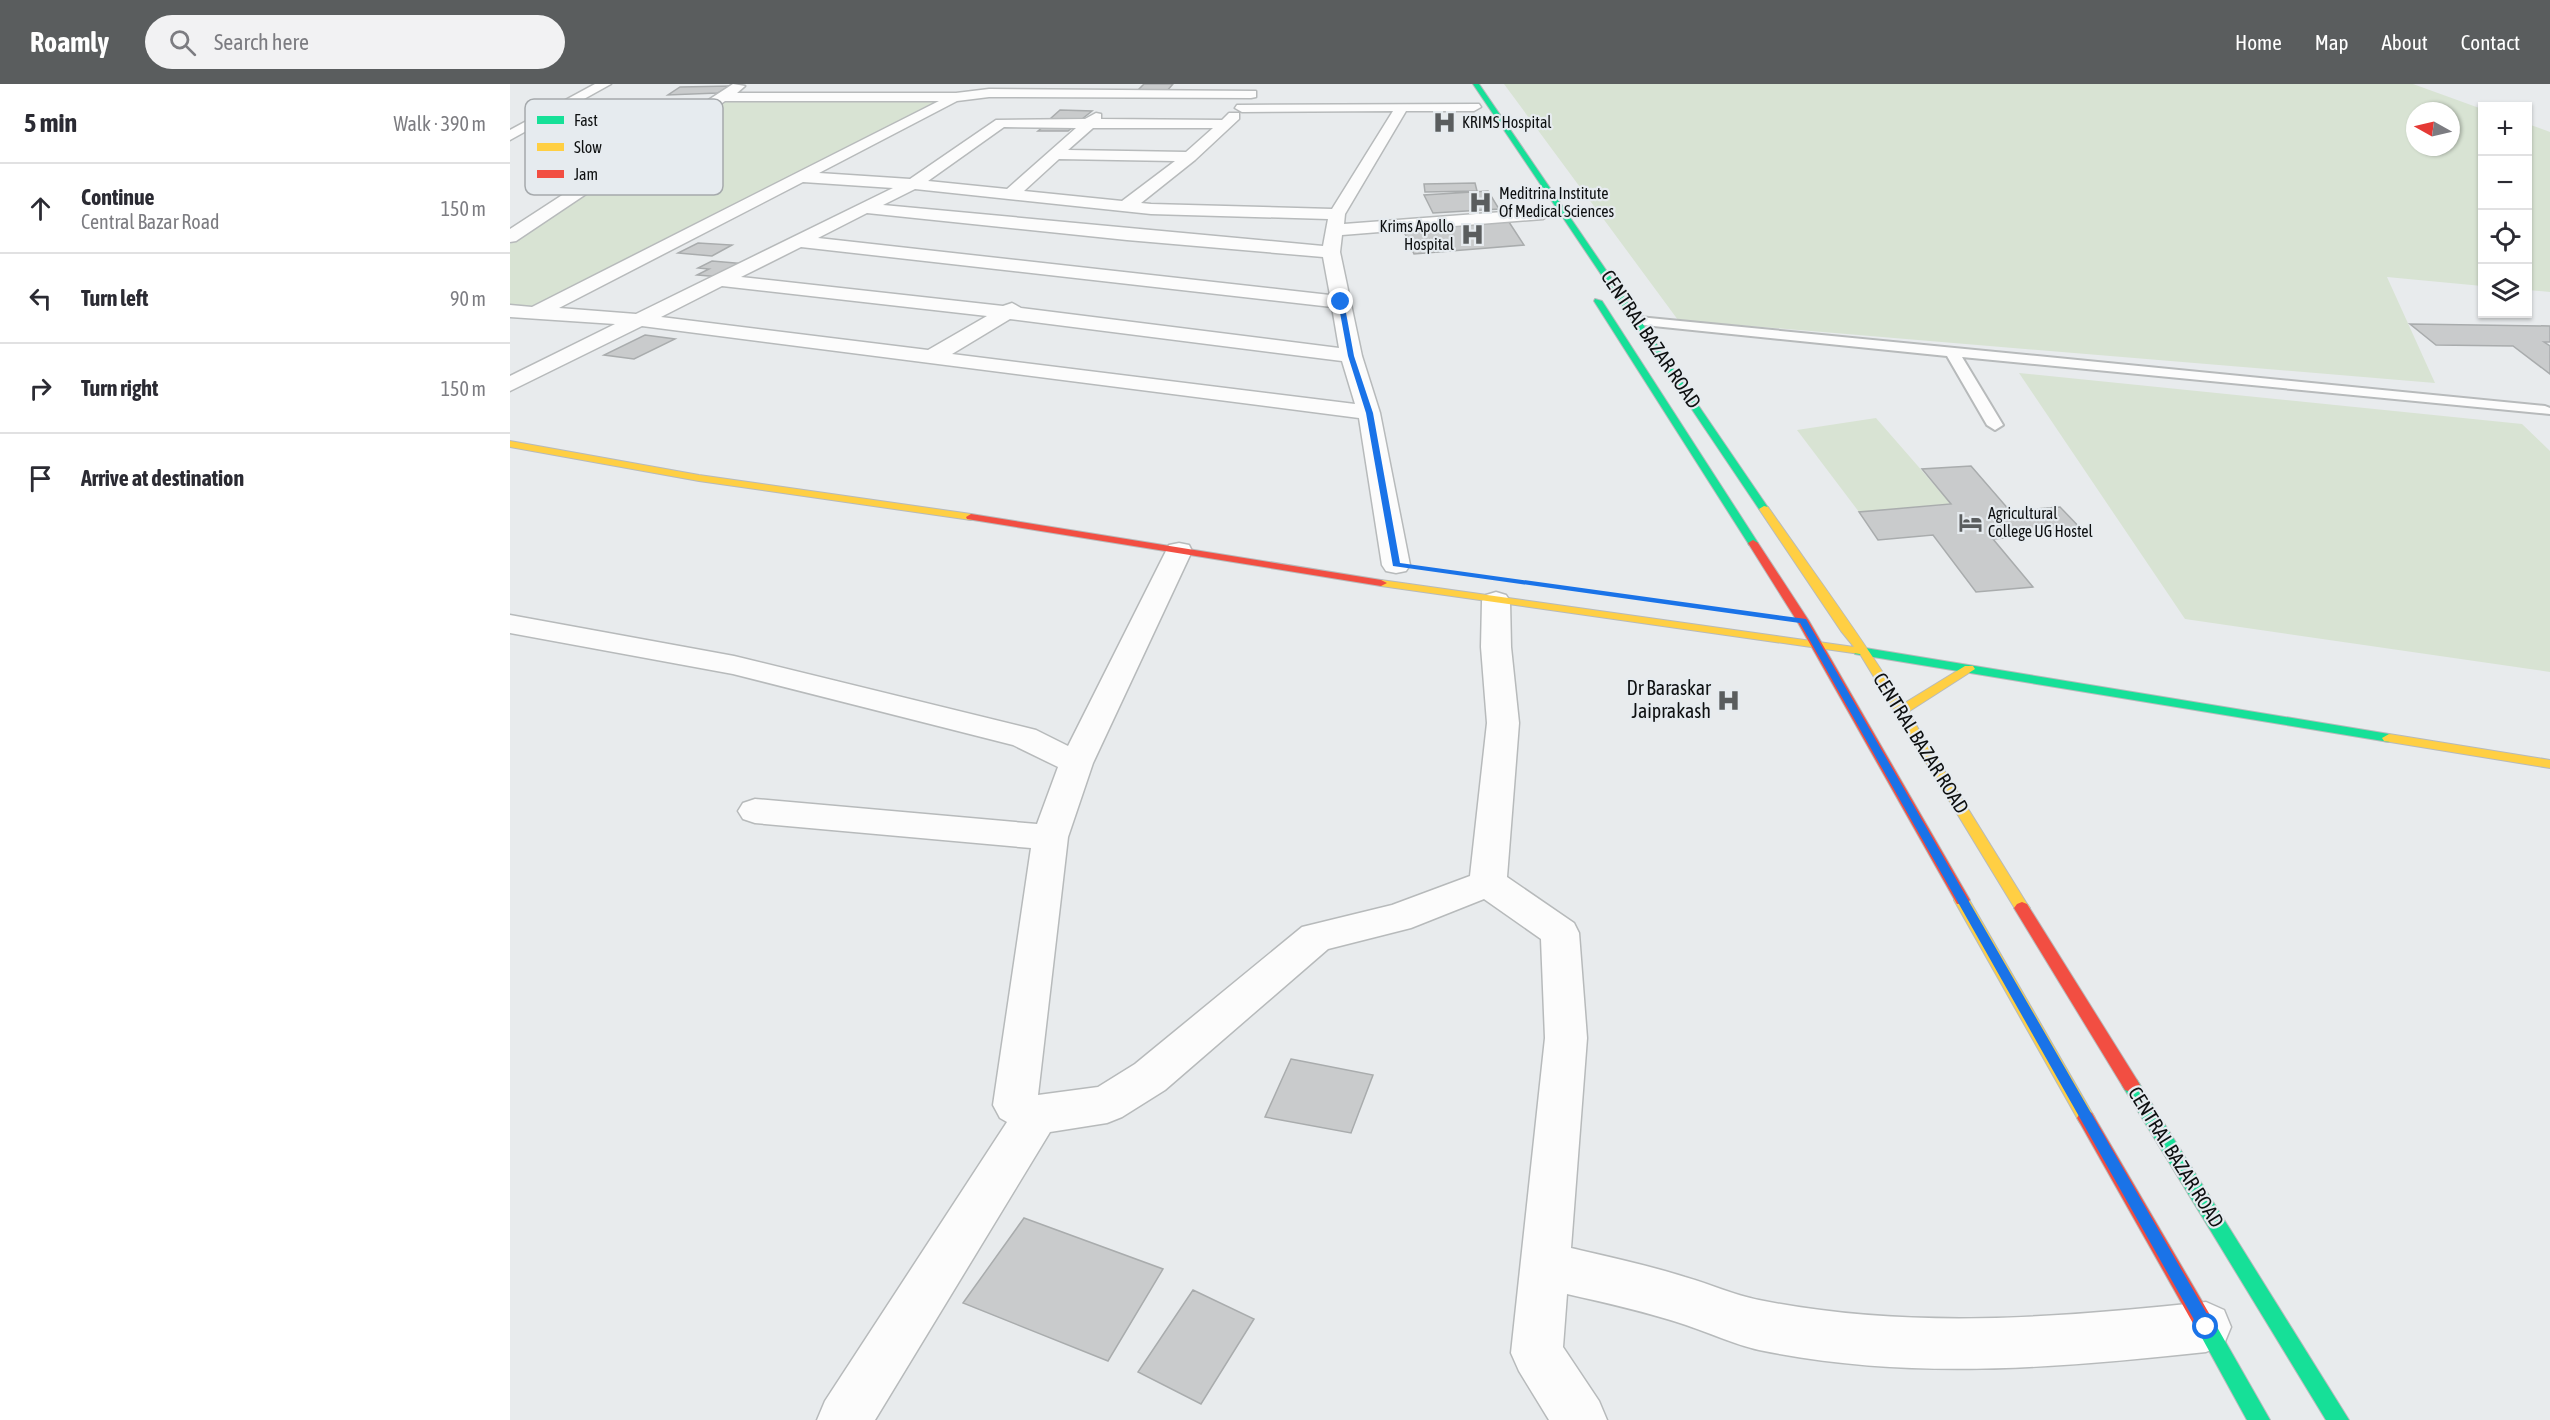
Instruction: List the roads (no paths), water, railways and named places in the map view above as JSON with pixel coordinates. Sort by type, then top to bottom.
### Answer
[{"type":"main road","name":"CENTRAL BAZAR ROAD","points":[[1470,88],[1477,112]]},
{"type":"main road","name":"CENTRAL BAZAR ROAD","points":[[1470,88],[1639,321],[1845,628],[1864,651],[2338,1420]]},
{"type":"main road","name":"CENTRAL BAZAR ROAD","points":[[1593,293],[1803,621],[2259,1420]]},
{"type":"main road","points":[[510,444],[699,478],[1127,540],[1179,551],[1496,601],[1864,651],[2550,764]]},
{"type":"main road","points":[[1780,618],[1868,631]]},
{"type":"main road","points":[[1901,711],[1970,669]]},
{"type":"street","points":[[578,99],[605,84]]},
{"type":"street","points":[[722,98],[742,84]]},
{"type":"street","points":[[533,314],[981,84]]},
{"type":"street","points":[[722,98],[956,97],[989,93],[1124,89],[1254,89]]},
{"type":"street","points":[[1011,195],[1124,89]]},
{"type":"street","points":[[1125,207],[1190,157],[1242,108],[1254,89]]},
{"type":"street","points":[[1242,108],[1477,112]]},
{"type":"street","points":[[1396,565],[1369,413],[1351,356],[1331,252],[1336,222],[1401,109]]},
{"type":"street","points":[[510,384],[913,184],[1001,123],[1225,124]]},
{"type":"street","points":[[510,136],[525,128]]},
{"type":"street","points":[[1053,154],[1190,157]]},
{"type":"street","points":[[801,177],[913,184],[1125,207],[1336,222],[1543,214]]},
{"type":"street","points":[[510,237],[574,195]]},
{"type":"street","points":[[863,208],[1127,235],[1331,252]]},
{"type":"street","points":[[932,357],[1127,235],[1151,209]]},
{"type":"street","points":[[798,241],[1341,302]]},
{"type":"street","points":[[718,280],[1006,312],[1351,356]]},
{"type":"street","points":[[510,311],[639,320],[1369,413]]},
{"type":"street","points":[[1179,551],[1076,763],[1050,837],[1015,1105],[1036,1115],[1107,1104],[1150,1077],[1316,937],[1398,918],[1488,883]]},
{"type":"street","points":[[1488,883],[1489,850],[1503,723],[1496,647],[1496,601]]},
{"type":"street","points":[[511,625],[734,665],[1024,737],[1076,763]]},
{"type":"street","points":[[755,811],[1050,837]]},
{"type":"street","points":[[1488,883],[1560,933],[1566,1038],[1537,1353],[1580,1420]]},
{"type":"street","points":[[844,1420],[873,1378],[1036,1115]]},
{"type":"street","points":[[1545,1265],[1685,1301],[1757,1325],[1850,1340],[2015,1344],[2078,1342],[2206,1327]]},
{"type":"lane","points":[[1639,321],[2546,411]]},
{"type":"lane","points":[[1952,352],[1995,425]]},
{"type":"place","name":"KRIMS Hospital","points":[[1444,122]]},
{"type":"place","name":"Meditrina Institute Of Medical Sciences","points":[[1481,202]]},
{"type":"place","name":"Krims Apollo Hospital","points":[[1472,235]]},
{"type":"place","name":"Agricultural College UG Hostel","points":[[1970,522]]},
{"type":"place","name":"Dr Baraskar Jaiprakash","points":[[1729,700]]}]
